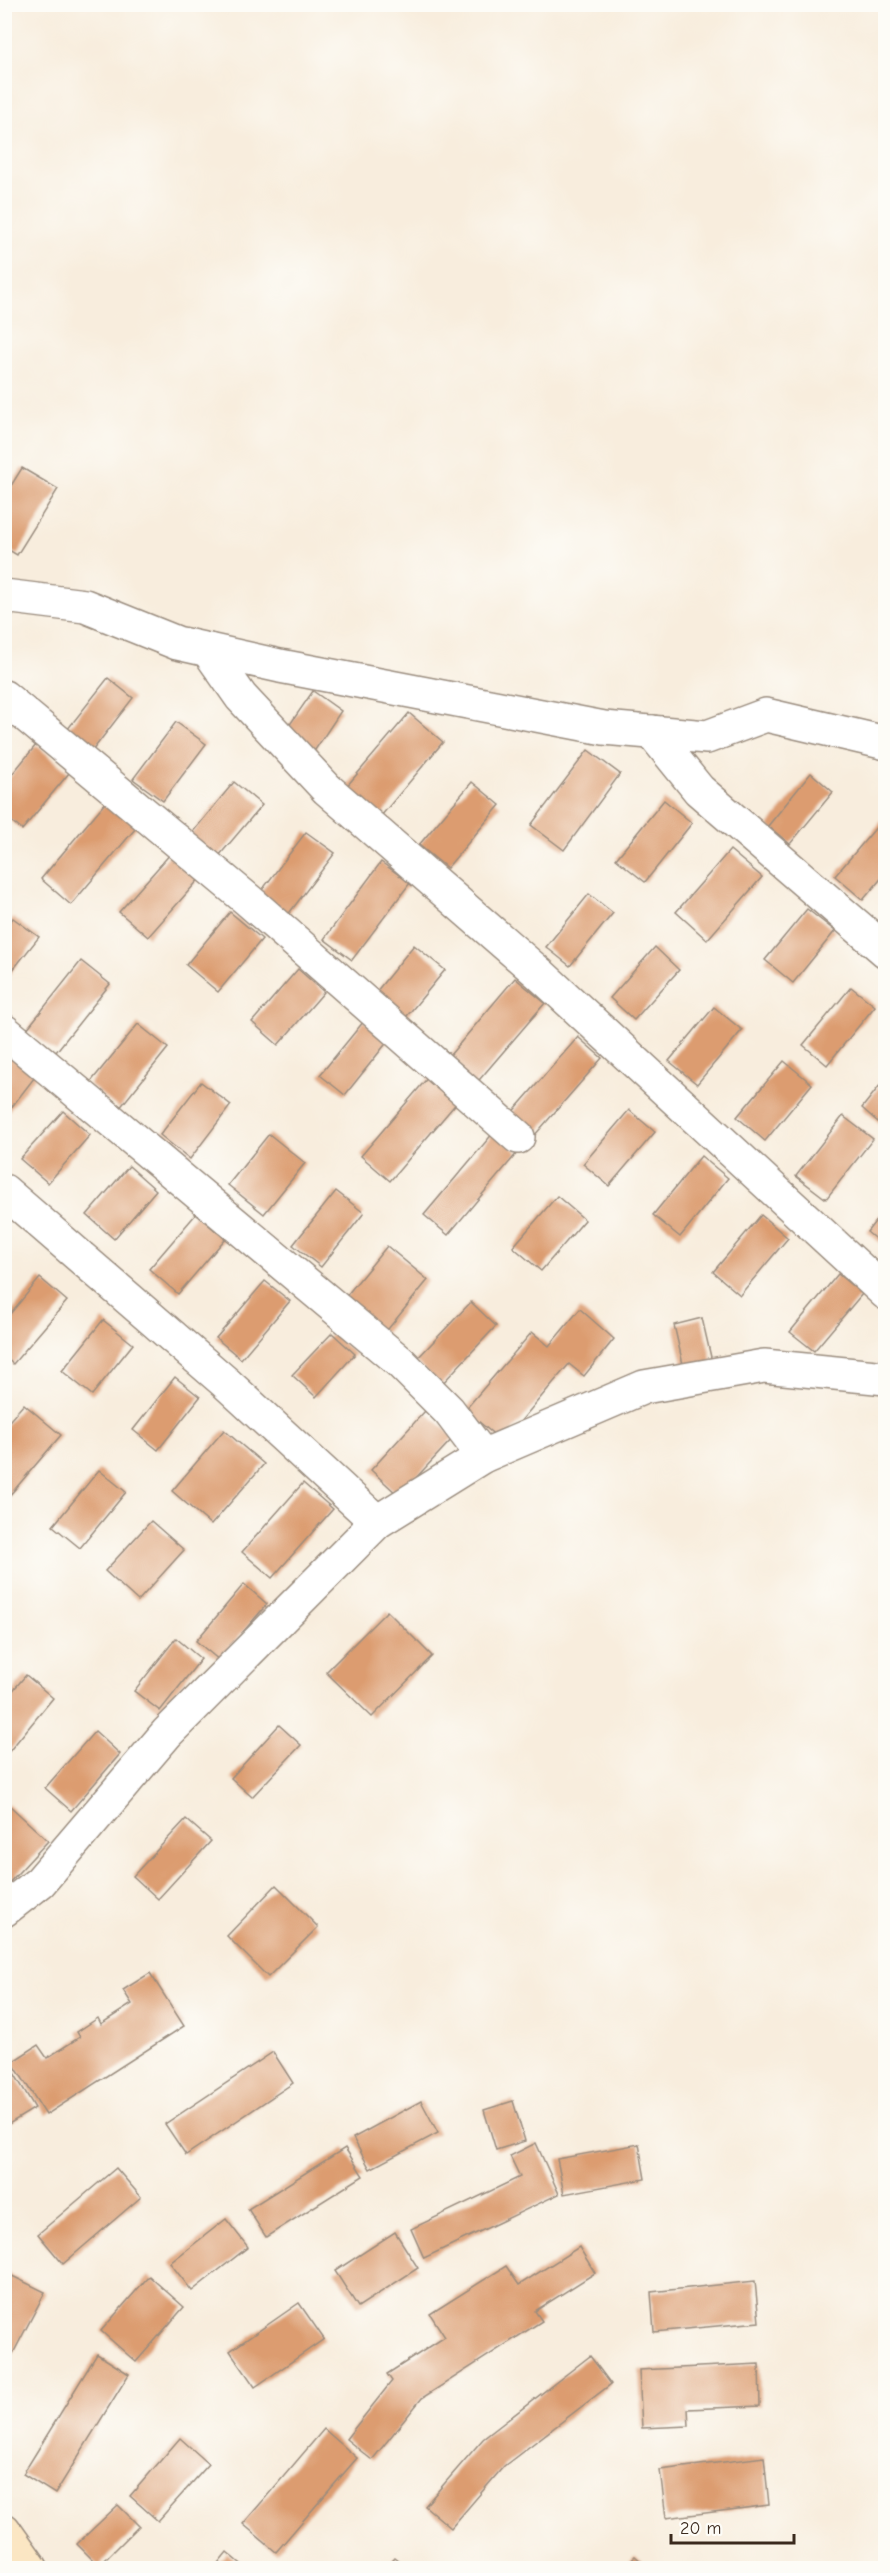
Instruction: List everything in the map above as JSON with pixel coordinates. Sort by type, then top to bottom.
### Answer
[{"type":"main road","points":[[4,2530],[31,2568]]},
{"type":"street","points":[[4,596],[85,606],[177,642],[280,666],[604,728],[707,737],[766,715],[885,743]]},
{"type":"street","points":[[208,650],[241,697],[327,789],[541,975],[885,1293]]},
{"type":"street","points":[[4,697],[248,900],[518,1137]]},
{"type":"street","points":[[652,732],[699,790],[885,951]]},
{"type":"street","points":[[4,1031],[400,1362],[449,1411],[483,1456]]},
{"type":"street","points":[[4,1191],[225,1382],[377,1522]]},
{"type":"street","points":[[4,1910],[40,1882],[167,1732],[377,1522],[483,1456],[644,1387],[764,1366],[885,1378]]},
{"type":"building","points":[[22,468],[58,489],[17,555],[4,547],[4,497]]},
{"type":"building","points":[[108,678],[133,698],[89,755],[63,735]]},
{"type":"building","points":[[313,691],[341,711],[311,756],[282,736]]},
{"type":"building","points":[[409,713],[443,742],[376,822],[341,793]]},
{"type":"building","points":[[176,722],[206,744],[163,801],[133,779]]},
{"type":"building","points":[[36,745],[69,773],[22,830],[4,815],[4,784]]},
{"type":"building","points":[[588,750],[620,774],[564,850],[531,825]]},
{"type":"building","points":[[811,773],[833,792],[790,844],[768,826]]},
{"type":"building","points":[[234,782],[262,805],[213,863],[186,840]]},
{"type":"building","points":[[472,782],[500,805],[447,868],[419,845]]},
{"type":"building","points":[[110,797],[141,822],[71,905],[41,879]]},
{"type":"building","points":[[664,800],[692,823],[645,882],[616,859]]},
{"type":"building","points":[[885,817],[885,874],[863,900],[835,876]]},
{"type":"building","points":[[306,832],[335,853],[287,916],[259,894]]},
{"type":"building","points":[[730,850],[762,877],[707,940],[676,912]]},
{"type":"building","points":[[172,852],[201,877],[148,937],[119,912]]},
{"type":"building","points":[[381,862],[410,883],[352,960],[324,939]]},
{"type":"building","points":[[589,894],[613,913],[570,966],[546,947]]},
{"type":"building","points":[[807,909],[835,931],[793,983],[765,960]]},
{"type":"building","points":[[230,912],[262,939],[218,992],[186,965]]},
{"type":"building","points":[[13,918],[39,937],[4,981],[4,929]]},
{"type":"building","points":[[414,945],[445,970],[402,1022],[372,997]]},
{"type":"building","points":[[655,947],[679,970],[634,1020],[610,998]]},
{"type":"building","points":[[81,961],[110,984],[56,1052],[27,1029]]},
{"type":"building","points":[[298,969],[324,992],[278,1045],[252,1022]]},
{"type":"building","points":[[515,978],[545,1003],[474,1086],[445,1061]]},
{"type":"building","points":[[851,987],[875,1006],[827,1065],[803,1045]]},
{"type":"building","points":[[714,1007],[742,1030],[697,1084],[669,1061]]},
{"type":"building","points":[[364,1021],[388,1041],[345,1095],[320,1075]]},
{"type":"building","points":[[138,1024],[168,1048],[119,1109],[89,1084]]},
{"type":"building","points":[[578,1037],[602,1058],[534,1136],[509,1116]]},
{"type":"building","points":[[4,1049],[38,1073],[4,1117]]},
{"type":"building","points":[[784,1061],[812,1084],[765,1141],[737,1117]]},
{"type":"building","points":[[430,1075],[459,1100],[390,1181],[361,1156]]},
{"type":"building","points":[[885,1079],[885,1128],[862,1108]]},
{"type":"building","points":[[201,1082],[231,1105],[190,1159],[160,1135]]},
{"type":"building","points":[[629,1110],[655,1132],[609,1186],[583,1164]]},
{"type":"building","points":[[63,1111],[90,1135],[48,1183],[20,1159]]},
{"type":"building","points":[[843,1116],[873,1139],[826,1199],[796,1176]]},
{"type":"building","points":[[494,1132],[518,1152],[448,1235],[424,1215]]},
{"type":"building","points":[[269,1134],[305,1163],[264,1214],[228,1185]]},
{"type":"building","points":[[701,1156],[728,1178],[680,1237],[653,1215]]},
{"type":"building","points":[[129,1166],[156,1190],[114,1239],[87,1215]]},
{"type":"building","points":[[336,1191],[364,1213],[321,1267],[293,1245]]},
{"type":"building","points":[[557,1196],[585,1220],[541,1271],[513,1247]]},
{"type":"building","points":[[885,1209],[885,1247],[867,1232]]},
{"type":"building","points":[[196,1214],[225,1239],[178,1294],[149,1269]]},
{"type":"building","points":[[761,1215],[788,1238],[740,1295],[713,1272]]},
{"type":"building","points":[[387,1246],[428,1280],[384,1334],[343,1300]]},
{"type":"building","points":[[838,1274],[862,1294],[814,1351],[790,1332]]},
{"type":"building","points":[[40,1278],[67,1301],[13,1364],[5,1357],[5,1320]]},
{"type":"building","points":[[265,1281],[290,1301],[241,1359],[216,1338]]},
{"type":"building","points":[[471,1302],[496,1326],[441,1385],[415,1361]]},
{"type":"building","points":[[580,1309],[614,1339],[584,1376],[569,1364],[503,1442],[465,1410],[532,1332],[549,1346]]},
{"type":"building","points":[[702,1318],[713,1366],[685,1373],[674,1325]]},
{"type":"building","points":[[103,1320],[133,1344],[92,1395],[62,1371]]},
{"type":"building","points":[[332,1333],[355,1354],[316,1397],[292,1375]]},
{"type":"building","points":[[175,1377],[200,1397],[158,1450],[133,1430]]},
{"type":"building","points":[[24,1404],[61,1435],[4,1502],[4,1427]]},
{"type":"building","points":[[425,1411],[454,1437],[399,1496],[371,1470]]},
{"type":"building","points":[[224,1430],[264,1464],[211,1525],[172,1491]]},
{"type":"building","points":[[99,1470],[126,1492],[80,1548],[53,1526]]},
{"type":"building","points":[[303,1483],[333,1509],[272,1578],[242,1552]]},
{"type":"building","points":[[151,1521],[184,1550],[138,1601],[105,1571]]},
{"type":"building","points":[[244,1584],[267,1604],[219,1660],[196,1641]]},
{"type":"building","points":[[387,1611],[432,1656],[372,1717],[326,1672]]},
{"type":"building","points":[[176,1638],[201,1659],[160,1711],[134,1691]]},
{"type":"building","points":[[26,1675],[53,1698],[7,1754],[4,1752],[4,1701]]},
{"type":"building","points":[[279,1725],[301,1745],[252,1797],[231,1778]]},
{"type":"building","points":[[95,1731],[120,1754],[71,1811],[45,1788]]},
{"type":"building","points":[[9,1805],[48,1841],[4,1888],[4,1810]]},
{"type":"building","points":[[186,1819],[211,1841],[158,1899],[133,1876]]},
{"type":"building","points":[[276,1885],[318,1927],[268,1977],[227,1936]]},
{"type":"building","points":[[150,1973],[184,2026],[46,2115],[12,2062],[38,2045],[47,2058],[80,2037],[77,2032],[98,2018],[101,2024],[132,2004],[123,1990]]},
{"type":"building","points":[[273,2052],[293,2083],[186,2155],[165,2124]]},
{"type":"building","points":[[11,2068],[35,2108],[4,2127],[4,2072]]},
{"type":"building","points":[[421,2101],[438,2133],[370,2169],[353,2138]]},
{"type":"building","points":[[513,2101],[525,2141],[496,2150],[484,2110]]},
{"type":"building","points":[[536,2143],[559,2194],[424,2258],[411,2229],[520,2177],[510,2156]]},
{"type":"building","points":[[639,2144],[645,2179],[564,2194],[557,2159]]},
{"type":"building","points":[[345,2148],[363,2176],[266,2237],[248,2209]]},
{"type":"building","points":[[116,2168],[141,2197],[63,2264],[38,2234]]},
{"type":"building","points":[[226,2219],[248,2247],[192,2291],[170,2263]]},
{"type":"building","points":[[395,2232],[418,2268],[358,2307],[335,2271]]},
{"type":"building","points":[[579,2247],[595,2273],[535,2311],[542,2321],[422,2398],[372,2460],[346,2439],[392,2381],[387,2374],[445,2337],[430,2314],[506,2266],[519,2285]]},
{"type":"building","points":[[4,2272],[45,2292],[8,2363],[4,2361]]},
{"type":"building","points":[[149,2276],[184,2307],[136,2362],[101,2331]]},
{"type":"building","points":[[755,2281],[759,2322],[654,2332],[651,2292]]},
{"type":"building","points":[[299,2303],[324,2339],[255,2387],[230,2351]]},
{"type":"building","points":[[97,2354],[129,2374],[55,2494],[23,2474]]},
{"type":"building","points":[[590,2356],[611,2384],[504,2466],[451,2528],[425,2506],[483,2439]]},
{"type":"building","points":[[759,2364],[760,2406],[688,2409],[689,2426],[642,2428],[639,2370]]},
{"type":"building","points":[[324,2429],[357,2458],[276,2552],[243,2524]]},
{"type":"building","points":[[180,2438],[209,2464],[158,2521],[130,2496]]},
{"type":"building","points":[[764,2457],[769,2505],[666,2518],[660,2470]]},
{"type":"building","points":[[118,2505],[139,2526],[99,2566],[77,2544]]},
{"type":"building","points":[[227,2552],[246,2568],[214,2568]]},
{"type":"building","points":[[635,2556],[649,2568],[623,2568]]},
{"type":"building","points":[[395,2557],[409,2568],[385,2568]]}]
